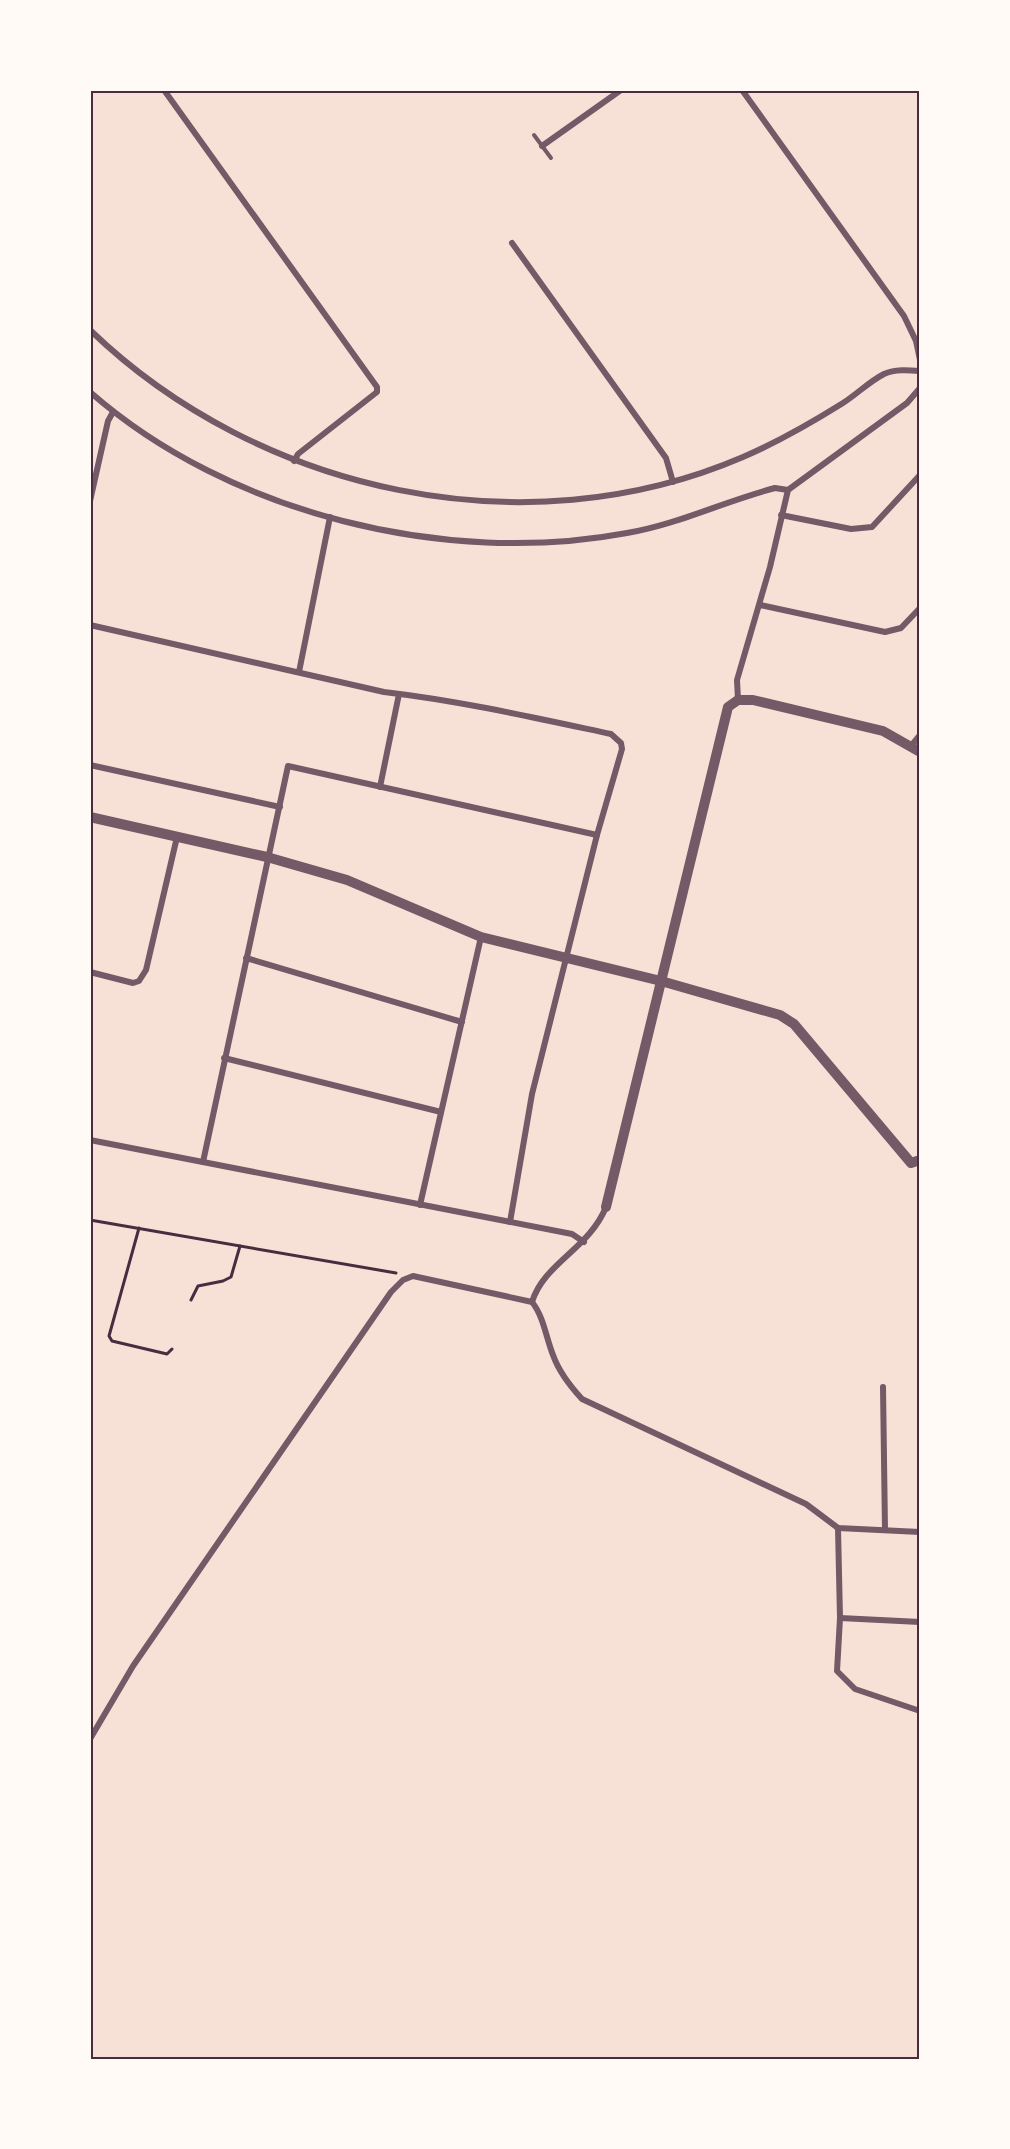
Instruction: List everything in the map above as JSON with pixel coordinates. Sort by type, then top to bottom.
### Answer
[{"type":"street","points":[[164,90],[377,387],[378,392],[298,454],[294,461]]},
{"type":"street","points":[[542,146],[621,90]]},
{"type":"street","points":[[742,90],[904,316],[916,341],[920,360]]},
{"type":"street","points":[[512,243],[666,458],[673,482]]},
{"type":"street","points":[[90,330],[148,381],[186,407],[258,446],[294,461],[385,487],[433,496],[495,500],[540,501],[589,497],[673,482],[717,467],[771,444],[821,417],[883,375],[901,370],[920,371]]},
{"type":"street","points":[[738,700],[737,680],[760,605],[788,490],[907,403],[920,388]]},
{"type":"street","points":[[90,392],[113,412],[171,451],[213,473],[263,495],[330,517],[386,530],[461,540],[542,542],[627,533],[693,516],[775,488],[788,490]]},
{"type":"street","points":[[90,501],[108,421],[113,412]]},
{"type":"street","points":[[781,515],[851,529],[872,527],[920,475]]},
{"type":"street","points":[[299,672],[330,517]]},
{"type":"street","points":[[760,605],[885,632],[901,628],[920,609]]},
{"type":"street","points":[[90,625],[399,694],[484,706],[611,734],[621,742],[622,749],[597,835],[568,959],[532,1094],[510,1222]]},
{"type":"street","points":[[380,787],[399,694]]},
{"type":"street","points":[[532,1302],[537,1286],[584,1242],[601,1220],[606,1207],[726,712],[738,700],[753,700],[883,731],[916,749],[920,735]]},
{"type":"street","points":[[90,765],[280,807]]},
{"type":"street","points":[[203,1162],[288,766],[597,835]]},
{"type":"street","points":[[90,817],[267,857],[346,880],[481,937],[661,981],[780,1015],[794,1024],[911,1163],[920,1160]]},
{"type":"street","points":[[90,972],[133,982],[139,981],[146,970],[177,837]]},
{"type":"street","points":[[420,1205],[481,937]]},
{"type":"street","points":[[246,958],[462,1022]]},
{"type":"street","points":[[224,1058],[441,1112]]},
{"type":"street","points":[[90,1140],[572,1234],[584,1242]]},
{"type":"street","points":[[90,1739],[133,1666],[391,1292],[403,1280],[412,1276],[532,1302],[539,1314],[553,1357],[562,1375],[582,1399],[806,1504],[838,1528],[920,1532]]},
{"type":"street","points":[[883,1387],[885,1530]]},
{"type":"street","points":[[838,1528],[840,1617],[837,1671],[855,1689],[920,1711]]},
{"type":"street","points":[[840,1617],[920,1622]]},
{"type":"lane","points":[[534,135],[551,158]]},
{"type":"path","points":[[90,1220],[412,1276]]},
{"type":"path","points":[[139,1228],[109,1336],[112,1341],[167,1354],[172,1349]]},
{"type":"path","points":[[191,1300],[198,1286],[231,1277],[240,1246]]}]
